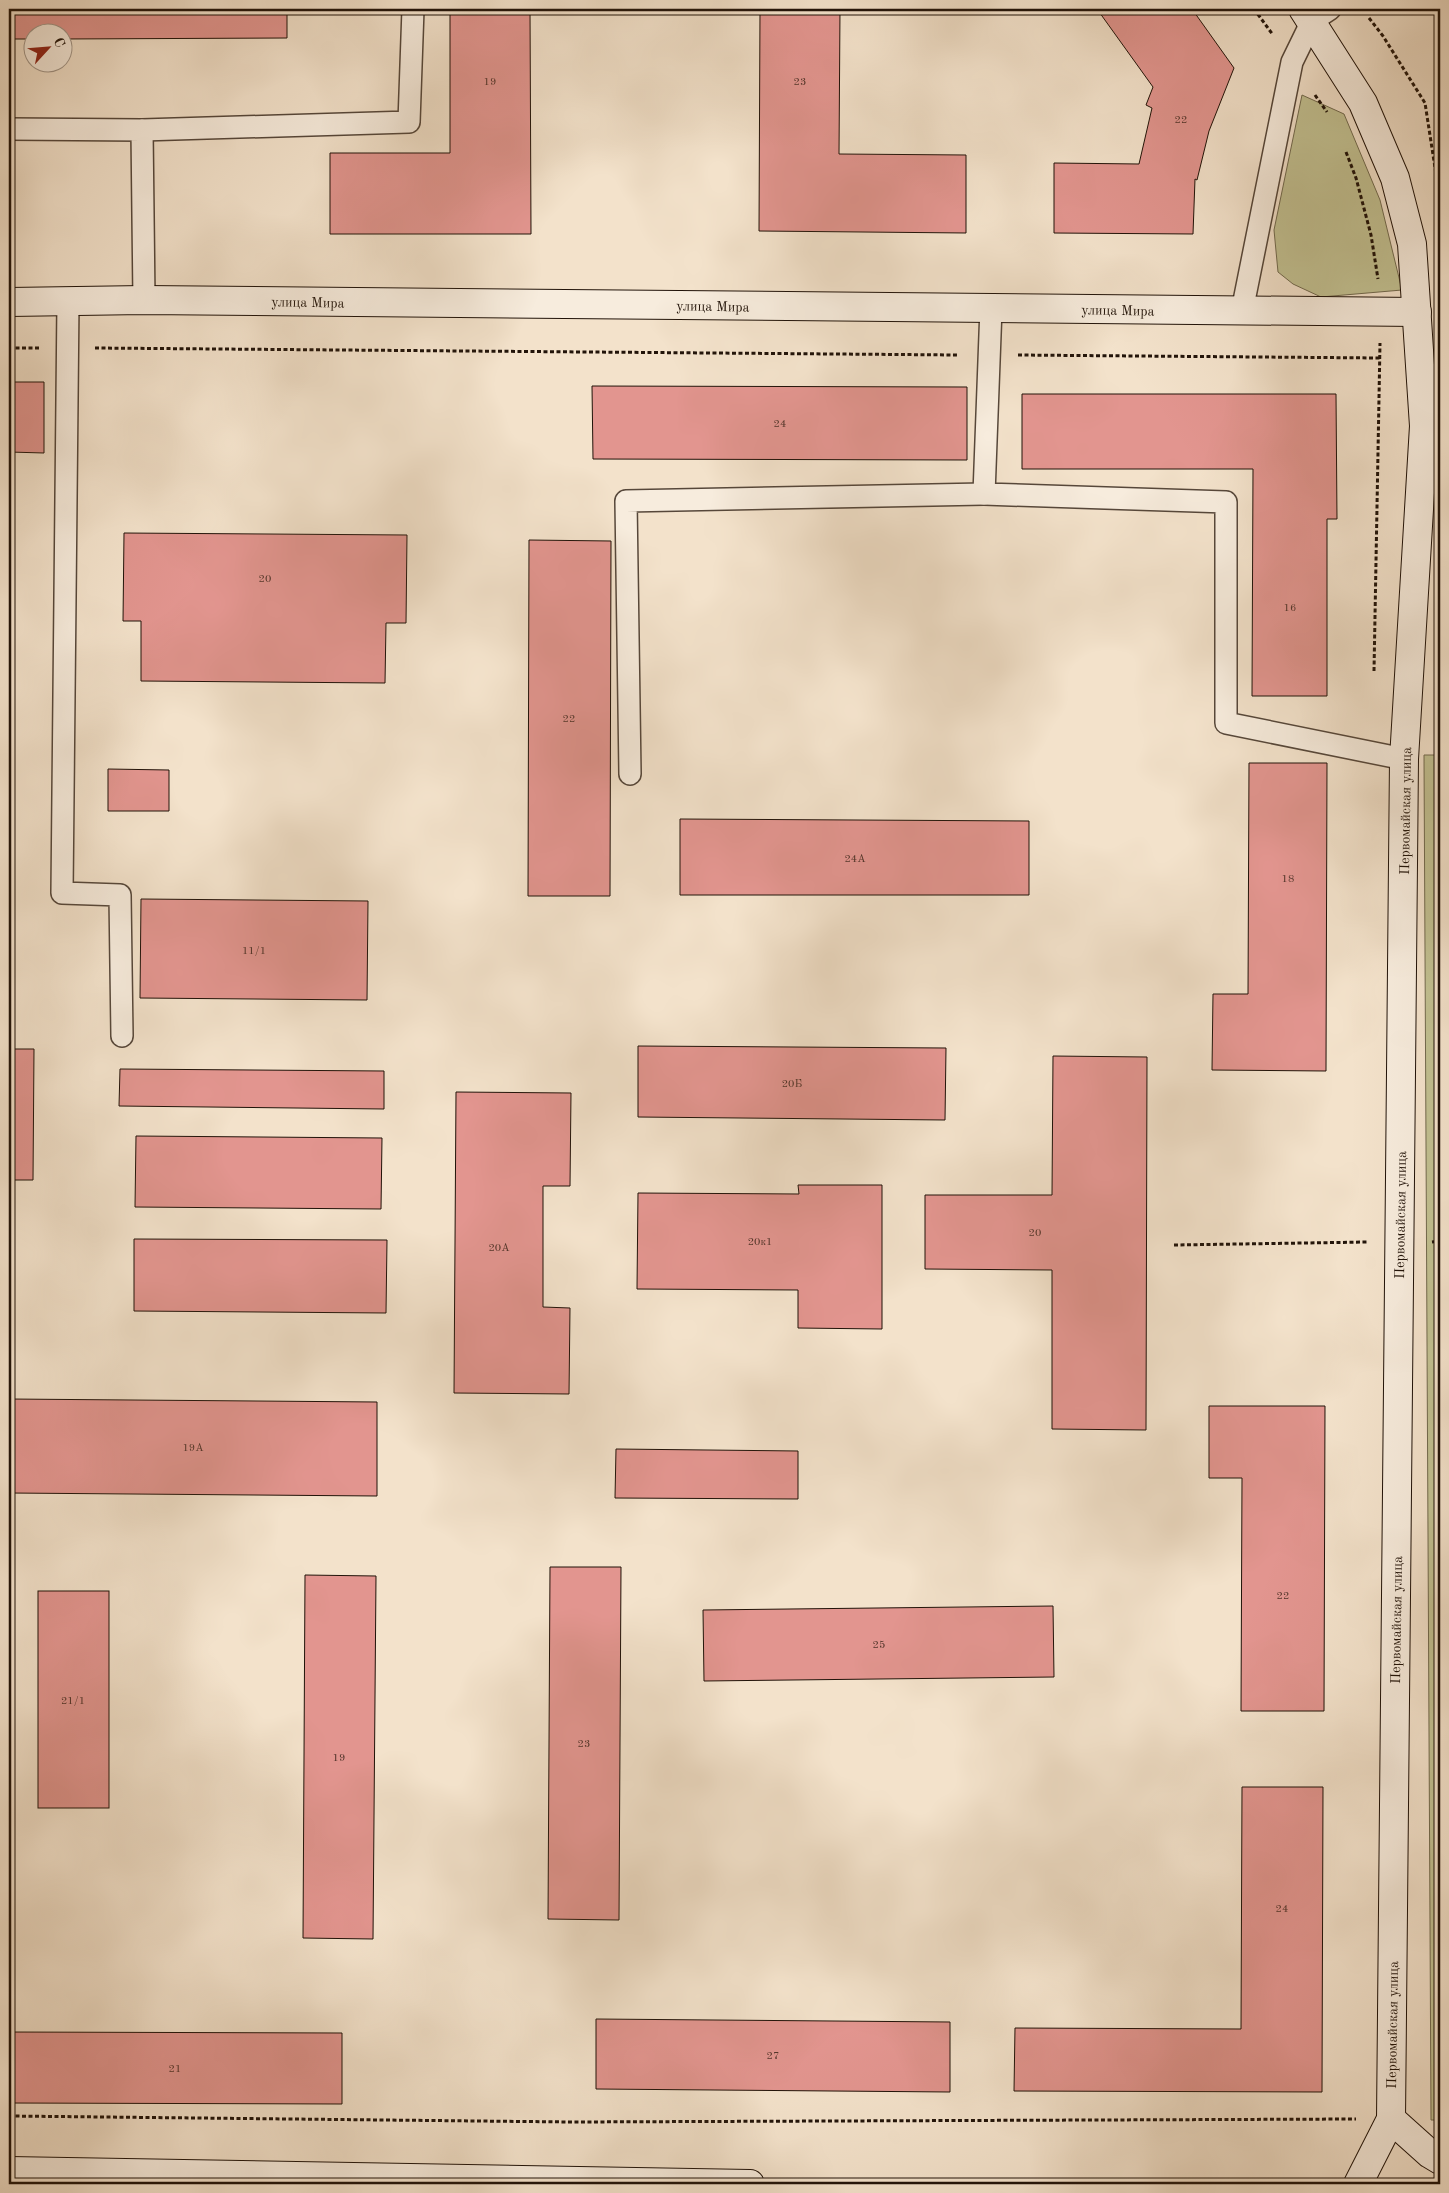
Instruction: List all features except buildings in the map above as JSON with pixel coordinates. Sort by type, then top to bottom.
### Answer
[{"type":"main road","name":"Первомайская улица","points":[[1315,13],[1363,103],[1395,178],[1412,244],[1424,426],[1404,759],[1391,2119],[1358,2184]]},
{"type":"main road","name":"улица Мира","points":[[9,302],[144,300],[1417,312]]},
{"type":"main road","points":[[1391,2119],[1430,2154],[1440,2160]]},
{"type":"main road","points":[[9,2171],[750,2184]]},
{"type":"lane","points":[[9,129],[142,130],[409,122],[413,9]]},
{"type":"lane","points":[[1242,311],[1292,62],[1315,13]]},
{"type":"lane","points":[[142,130],[144,300]]},
{"type":"lane","points":[[68,301],[62,893],[120,895],[122,1036]]},
{"type":"lane","points":[[984,494],[991,308]]},
{"type":"lane","points":[[630,774],[626,501],[984,494],[1226,502],[1226,723],[1404,759]]},
{"type":"path","points":[[1254,9],[1276,40]]},
{"type":"path","points":[[1369,18],[1383,36],[1425,103],[1440,200]]},
{"type":"path","points":[[1313,93],[1329,114]]},
{"type":"path","points":[[1343,146],[1356,178],[1371,235],[1378,283]]},
{"type":"path","points":[[9,348],[1380,358]]},
{"type":"path","points":[[1174,1245],[1368,1242]]},
{"type":"path","points":[[9,2116],[572,2122],[1360,2119]]},
{"type":"shaded area","points":[[1302,95],[1344,114],[1380,200],[1402,290],[1321,297],[1293,284],[1278,272],[1274,230]]},
{"type":"shaded area","points":[[1424,755],[1440,755],[1440,2120],[1431,2120]]}]
